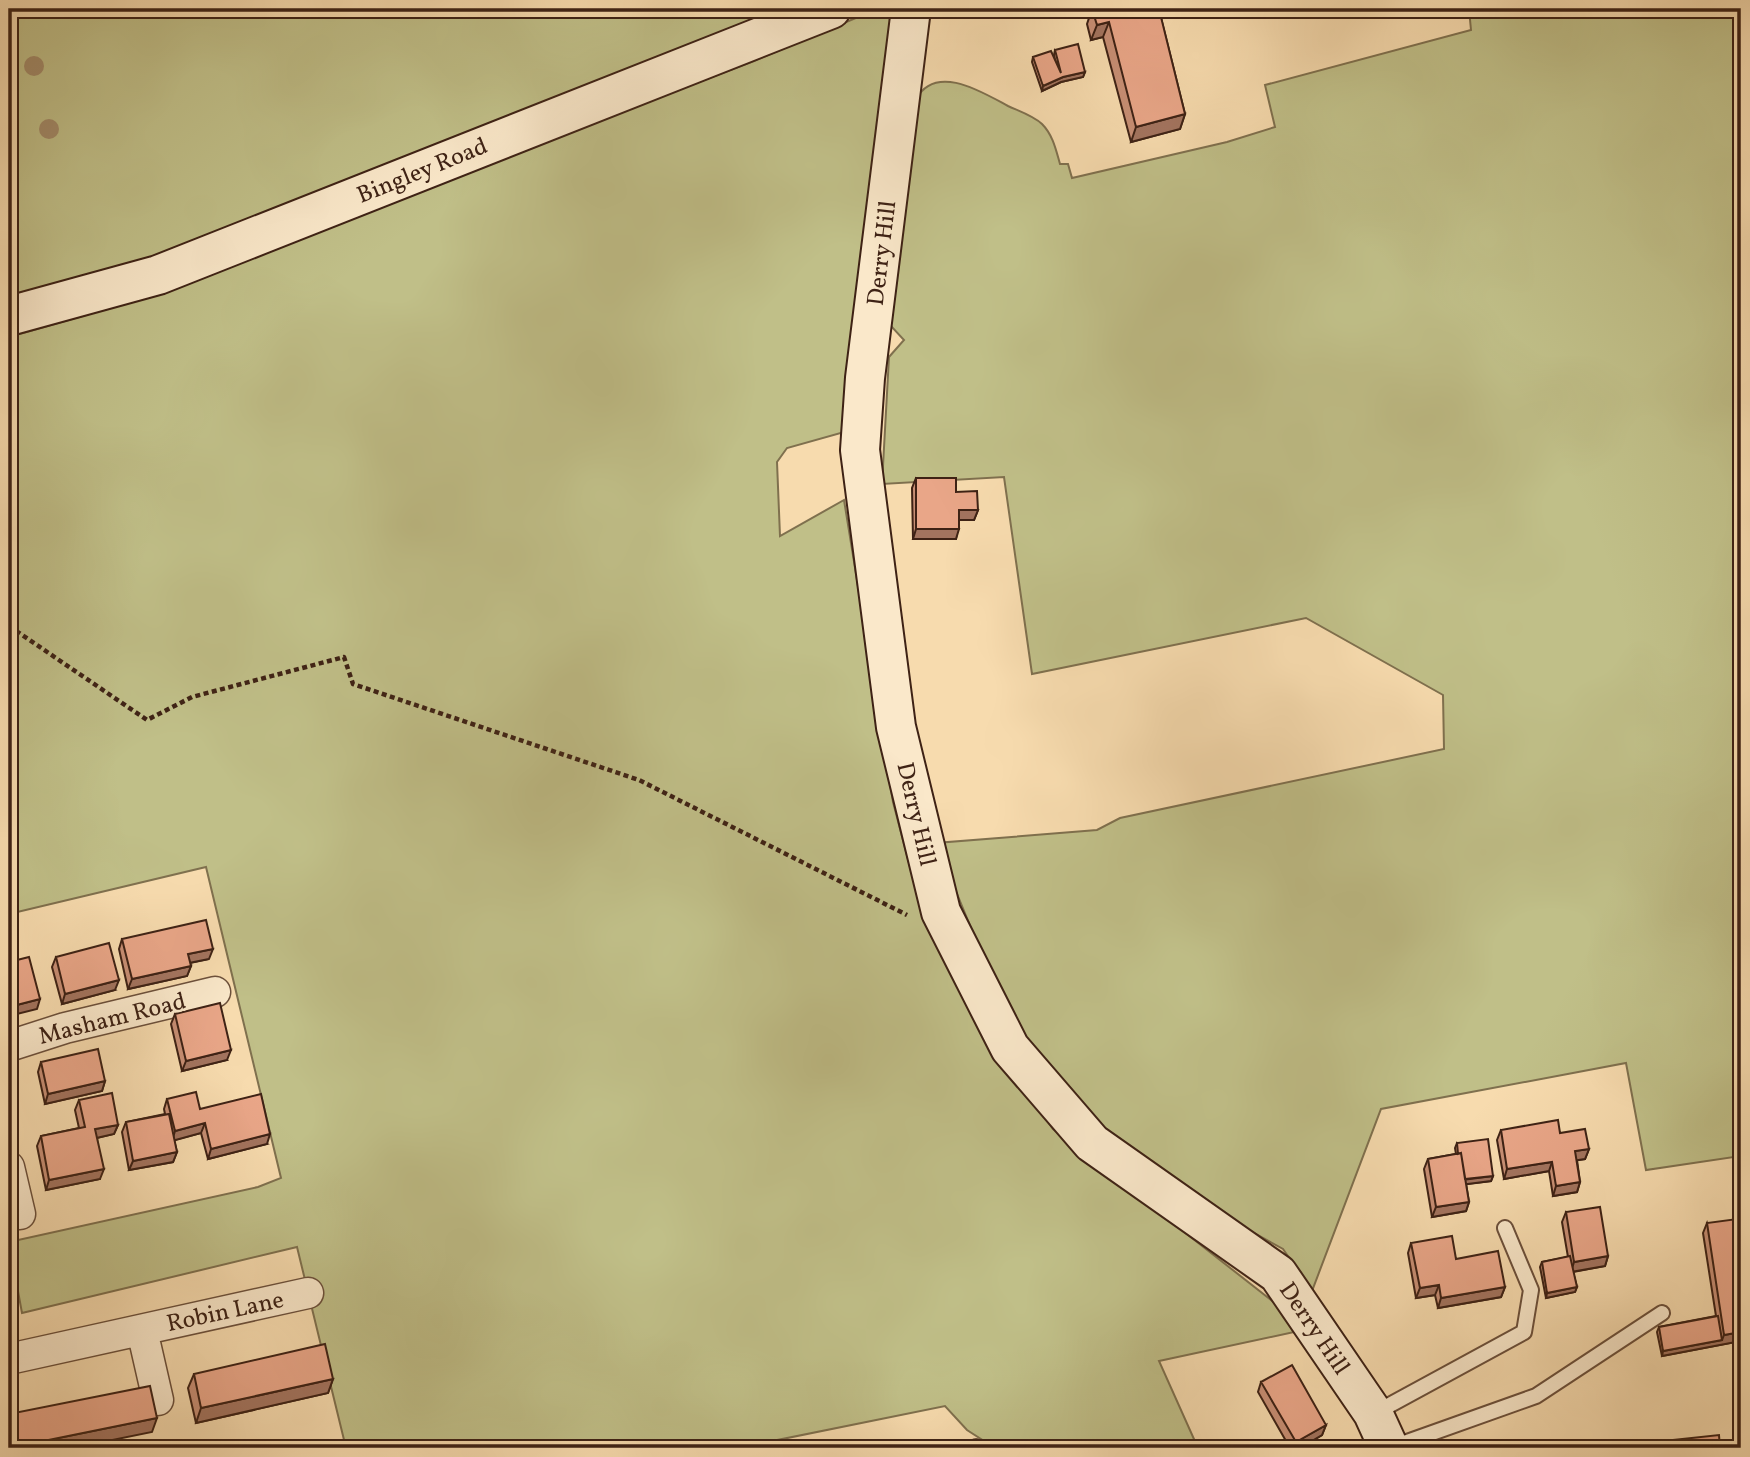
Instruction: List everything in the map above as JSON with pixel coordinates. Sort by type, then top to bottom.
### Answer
[{"type":"street","name":"Bingley Road","points":[[9,316],[158,275],[831,9]]},
{"type":"street","name":"Derry Hill","points":[[911,9],[865,377],[860,450],[897,727],[941,912],[1010,1048],[1018,1058],[1092,1143],[1278,1274],[1373,1413],[1389,1448]]},
{"type":"street","name":"Masham Road","points":[[9,1046],[65,1028],[215,992]]},
{"type":"street","points":[[9,1167],[20,1214]]},
{"type":"street","name":"Robin Lane","points":[[9,1359],[308,1293]]},
{"type":"street","name":"Robin Lane","points":[[142,1330],[158,1400]]},
{"type":"lane","points":[[1373,1413],[1524,1332],[1531,1290],[1505,1228]]},
{"type":"lane","points":[[1389,1448],[1536,1396],[1662,1312]]},
{"type":"path","points":[[9,626],[147,720],[192,697],[344,657],[353,684],[639,780],[916,919],[941,912]]},
{"type":"shaded area","points":[[9,9],[795,9],[90,283],[9,308]]},
{"type":"shaded area","points":[[877,9],[898,9],[855,429],[787,448],[777,462],[780,536],[844,500],[893,802],[923,917],[965,999],[1053,1129],[1308,1329],[1159,1361],[1198,1448],[995,1448],[967,1430],[945,1406],[738,1448],[346,1448],[297,1247],[22,1313],[9,1242],[258,1187],[281,1178],[206,867],[9,914],[9,337],[86,315],[754,61]]},
{"type":"shaded area","points":[[1469,9],[1741,9],[1741,1156],[1646,1170],[1626,1063],[1381,1109],[1312,1291],[1283,1249],[1092,1143],[1013,1030],[936,843],[1097,830],[1120,818],[1444,749],[1443,695],[1306,618],[1032,674],[1004,477],[882,484],[889,357],[904,340],[890,325],[916,99],[925,88],[935,83],[947,82],[973,88],[1031,116],[1049,133],[1060,164],[1068,164],[1072,178],[1227,142],[1275,127],[1265,85],[1471,30]]},
{"type":"building","points":[[1092,9],[1159,9],[1185,114],[1136,127],[1109,22],[1097,25]]},
{"type":"building","points":[[1078,44],[1085,72],[1063,77],[1043,86],[1033,57],[1051,51],[1061,73],[1055,50]]},
{"type":"building","points":[[916,478],[956,478],[956,492],[977,491],[978,510],[959,510],[959,529],[916,529]]},
{"type":"building","points":[[206,920],[213,949],[188,954],[191,966],[132,979],[122,939]]},
{"type":"building","points":[[109,943],[119,980],[65,994],[56,957]]},
{"type":"building","points":[[29,957],[40,999],[9,1007],[9,962]]},
{"type":"building","points":[[220,1003],[231,1050],[186,1061],[175,1014]]},
{"type":"building","points":[[98,1049],[105,1081],[48,1094],[41,1062]]},
{"type":"building","points":[[196,1092],[200,1109],[261,1094],[270,1134],[211,1149],[205,1123],[175,1131],[167,1099]]},
{"type":"building","points":[[112,1093],[118,1125],[95,1129],[104,1169],[49,1180],[41,1136],[85,1127],[79,1100]]},
{"type":"building","points":[[169,1114],[177,1152],[133,1161],[126,1122]]},
{"type":"building","points":[[1558,1120],[1560,1133],[1585,1129],[1589,1149],[1575,1151],[1580,1182],[1556,1186],[1552,1162],[1507,1169],[1501,1130]]},
{"type":"building","points":[[1488,1139],[1493,1176],[1465,1179],[1457,1143]]},
{"type":"building","points":[[1461,1153],[1469,1202],[1436,1207],[1428,1159]]},
{"type":"building","points":[[1600,1207],[1608,1256],[1574,1262],[1566,1212]]},
{"type":"building","points":[[1737,1219],[1741,1247],[1741,1332],[1724,1335],[1707,1223]]},
{"type":"building","points":[[1452,1236],[1456,1259],[1498,1251],[1505,1287],[1441,1298],[1439,1285],[1420,1288],[1411,1243]]},
{"type":"building","points":[[1570,1256],[1577,1287],[1547,1293],[1542,1262]]},
{"type":"building","points":[[9,1267],[13,1285],[9,1286]]},
{"type":"building","points":[[1718,1316],[1722,1340],[1663,1351],[1659,1327]]},
{"type":"building","points":[[325,1344],[333,1379],[201,1408],[194,1374]]},
{"type":"building","points":[[1292,1365],[1326,1425],[1296,1442],[1261,1382]]},
{"type":"building","points":[[150,1386],[157,1418],[9,1448],[9,1414]]},
{"type":"building","points":[[1741,1433],[1741,1448],[1736,1448],[1735,1434]]},
{"type":"building","points":[[1719,1435],[1720,1448],[1656,1448],[1655,1442]]},
{"type":"building","points":[[1638,1445],[1638,1448],[1598,1448]]}]
